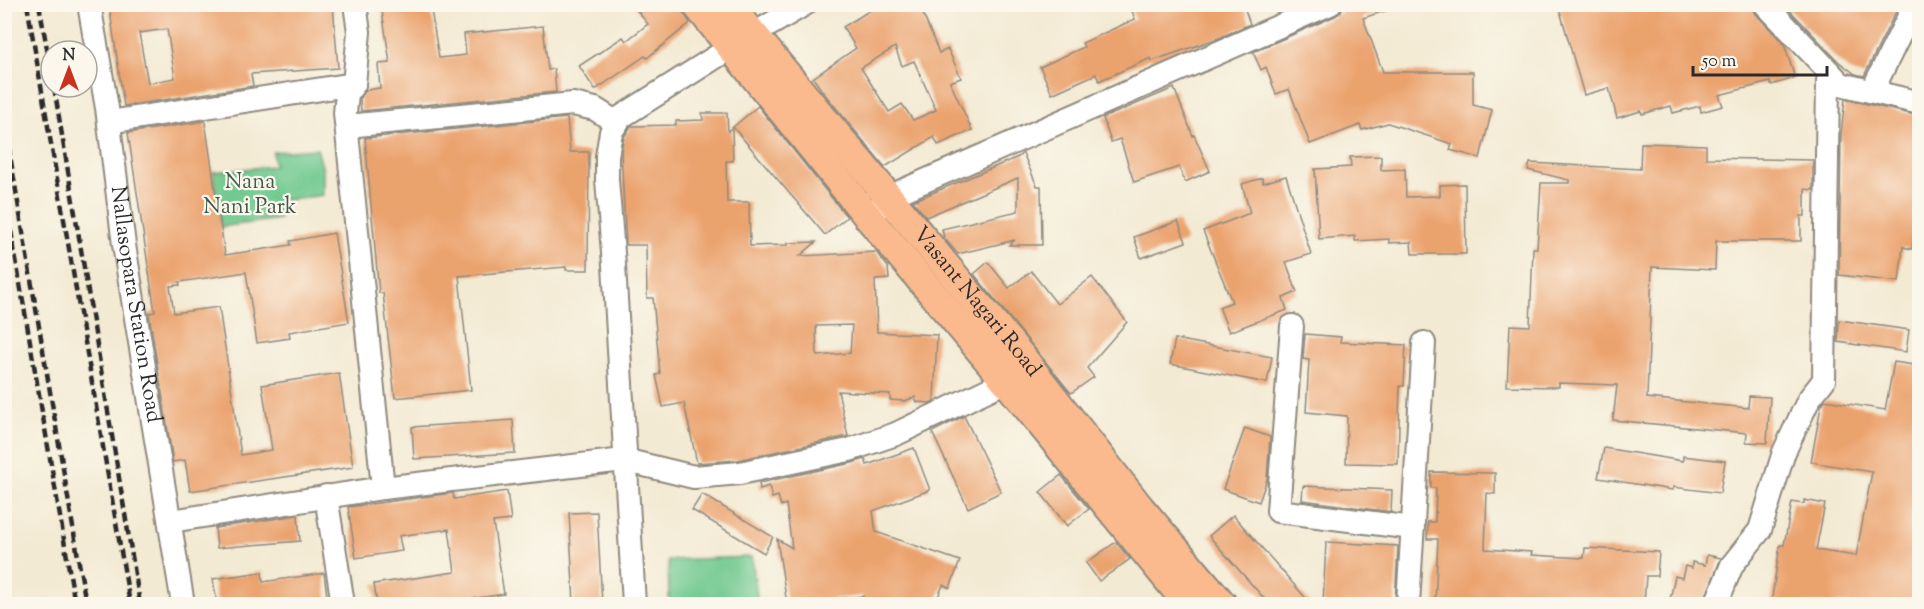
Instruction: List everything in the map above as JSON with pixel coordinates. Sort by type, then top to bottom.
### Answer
[{"type":"main road","name":"Vasant Nagari Road","points":[[696,4],[741,41],[888,197],[1020,355],[1140,508],[1222,604]]},
{"type":"main road","name":"Vasant Nagari Road","points":[[728,4],[741,41],[869,218],[1188,604]]},
{"type":"street","name":"Nallasopara Station Road","points":[[89,4],[109,122],[124,245],[183,604]]},
{"type":"street","points":[[355,4],[359,32],[354,84],[347,94],[345,112],[383,488]]},
{"type":"street","points":[[634,604],[614,265],[606,180],[606,156],[611,132],[621,117],[741,41],[805,4]]},
{"type":"street","points":[[869,218],[888,197],[1330,4]]},
{"type":"street","points":[[1765,4],[1841,84]]},
{"type":"street","points":[[1872,92],[1915,4]]},
{"type":"street","points":[[1716,604],[1732,565],[1760,530],[1784,452],[1809,399],[1824,380],[1828,81],[1920,103]]},
{"type":"street","points":[[109,122],[354,84]]},
{"type":"street","points":[[347,126],[573,104],[595,109],[617,123]]},
{"type":"street","points":[[1292,326],[1278,511],[1413,528]]},
{"type":"street","points":[[1408,604],[1424,343]]},
{"type":"street","points":[[171,521],[383,488],[624,460],[694,477],[740,473],[849,450],[896,434],[1006,381],[1020,355]]},
{"type":"street","points":[[326,496],[344,604]]},
{"type":"green space","name":"Nana Nani Park","points":[[317,149],[323,170],[323,195],[280,201],[279,219],[221,227],[213,172],[274,166],[273,152]]},
{"type":"green space","points":[[752,557],[758,604],[669,604],[668,560]]},
{"type":"building","points":[[109,4],[243,4],[244,8],[289,4],[333,4],[338,68],[251,74],[253,86],[124,106]],"holes":[[[167,29],[175,78],[148,83],[139,33]]]},
{"type":"building","points":[[381,4],[430,4],[439,58],[466,55],[464,34],[543,26],[548,70],[554,69],[556,92],[361,111],[360,99],[366,90],[380,88],[378,64],[390,63]]},
{"type":"building","points":[[632,4],[678,4],[690,23],[647,58],[645,56],[595,90],[579,66],[623,37],[626,41],[648,24]]},
{"type":"building","points":[[880,4],[919,4],[939,53],[948,49],[961,78],[950,82],[972,130],[938,145],[934,137],[885,167],[813,78],[856,48],[843,27]],"holes":[[[895,47],[902,66],[914,61],[936,110],[913,120],[902,104],[889,112],[861,68]]]},
{"type":"building","points":[[1149,4],[1243,4],[1250,24],[1219,38],[1152,61],[1151,58],[1099,81],[1096,74],[1052,94],[1040,67],[1084,47],[1082,43],[1135,19],[1132,11]]},
{"type":"building","points":[[1343,4],[1396,4],[1397,7],[1363,18],[1383,72],[1473,72],[1473,105],[1492,110],[1480,158],[1450,150],[1452,144],[1388,123],[1362,130],[1360,125],[1310,144],[1289,89],[1276,94],[1266,67],[1261,70],[1253,52],[1335,16],[1341,12]]},
{"type":"building","points":[[1558,4],[1694,4],[1696,12],[1727,4],[1752,4],[1755,13],[1784,44],[1795,78],[1719,95],[1723,106],[1701,112],[1700,106],[1673,113],[1671,106],[1617,118],[1609,88],[1584,95]]},
{"type":"building","points":[[1784,4],[1894,4],[1898,7],[1864,76],[1855,74],[1838,61]]},
{"type":"building","points":[[1174,88],[1210,171],[1185,182],[1179,167],[1134,182],[1120,139],[1111,142],[1103,118]]},
{"type":"building","points":[[1845,99],[1920,116],[1920,212],[1917,212],[1912,249],[1903,247],[1899,282],[1839,275],[1841,134]]},
{"type":"building","points":[[758,106],[847,217],[825,235],[733,127]]},
{"type":"building","points":[[702,113],[727,113],[728,131],[732,128],[733,161],[726,161],[727,202],[749,202],[750,246],[816,242],[800,256],[876,252],[888,267],[889,279],[875,280],[877,332],[937,335],[934,401],[917,402],[915,397],[905,401],[890,400],[890,394],[838,391],[848,436],[738,460],[697,463],[684,403],[663,407],[656,375],[660,374],[653,298],[647,298],[646,245],[626,245],[621,151],[624,137],[631,126],[676,125],[676,121],[703,120]],"holes":[[[852,325],[850,353],[817,356],[816,326]]]},
{"type":"building","points":[[567,118],[570,152],[589,152],[588,270],[566,270],[566,267],[459,276],[471,390],[395,398],[383,293],[379,293],[365,138]]},
{"type":"building","points":[[205,121],[225,255],[291,245],[290,241],[334,233],[349,322],[289,332],[290,338],[257,343],[246,272],[179,282],[180,285],[170,286],[174,313],[219,307],[241,455],[272,450],[262,385],[339,373],[353,467],[190,491],[185,460],[173,462],[149,313],[155,312],[128,133]]},
{"type":"building","points":[[1641,143],[1706,145],[1706,158],[1813,160],[1813,190],[1805,189],[1805,216],[1801,216],[1801,241],[1716,241],[1715,270],[1652,267],[1647,398],[1748,408],[1749,396],[1770,397],[1767,443],[1746,442],[1747,433],[1613,420],[1617,385],[1559,383],[1559,387],[1507,386],[1510,325],[1530,326],[1533,248],[1537,248],[1541,183],[1569,183],[1569,180],[1528,170],[1530,163],[1640,169]]},
{"type":"building","points":[[1023,153],[1037,186],[1041,186],[1042,245],[1009,245],[1015,240],[958,254],[944,238],[942,229],[1018,211],[1018,178],[926,217],[913,201]]},
{"type":"building","points":[[1381,156],[1381,170],[1405,169],[1406,197],[1440,196],[1440,185],[1465,184],[1466,254],[1412,254],[1411,242],[1389,243],[1389,239],[1355,241],[1355,236],[1319,239],[1315,169],[1351,167],[1350,157]]},
{"type":"building","points":[[1286,176],[1311,254],[1286,262],[1297,292],[1283,298],[1287,310],[1229,332],[1219,307],[1232,302],[1203,231],[1250,213],[1242,184],[1262,178],[1263,183]]},
{"type":"building","points":[[1178,221],[1186,242],[1141,258],[1134,237]]},
{"type":"building","points":[[988,262],[1009,288],[1031,271],[1057,304],[1092,277],[1127,322],[1087,368],[1094,377],[1071,393],[974,274]]},
{"type":"building","points":[[1839,320],[1909,330],[1906,352],[1838,342]]},
{"type":"building","points":[[1305,334],[1341,337],[1340,342],[1406,345],[1404,386],[1400,386],[1398,464],[1346,463],[1347,416],[1306,412],[1309,360],[1303,359]]},
{"type":"building","points":[[1175,339],[1272,357],[1267,383],[1170,364]]},
{"type":"building","points":[[1894,362],[1920,366],[1920,604],[1771,604],[1780,545],[1784,545],[1792,502],[1804,504],[1804,500],[1825,504],[1816,550],[1856,556],[1872,472],[1811,462],[1821,406],[1825,400],[1885,410]]},
{"type":"building","points":[[964,416],[1001,492],[968,508],[932,432]]},
{"type":"building","points":[[513,420],[515,453],[414,459],[412,427]]},
{"type":"building","points":[[1245,428],[1270,437],[1267,479],[1259,502],[1223,489]]},
{"type":"building","points":[[914,448],[930,490],[873,511],[876,532],[960,561],[950,588],[943,585],[935,604],[860,604],[863,596],[787,604],[777,539],[792,548],[786,504],[781,506],[778,496],[772,498],[769,486],[760,489],[759,483],[865,459],[867,465]]},
{"type":"building","points":[[1604,448],[1683,461],[1683,456],[1725,461],[1720,493],[1673,487],[1673,490],[1598,478]]},
{"type":"building","points":[[1431,472],[1495,473],[1495,494],[1487,493],[1485,549],[1532,552],[1531,555],[1584,558],[1585,548],[1659,552],[1657,576],[1646,576],[1644,604],[1435,604],[1438,539],[1427,539],[1428,522],[1435,522],[1436,488],[1431,488]]},
{"type":"building","points":[[1061,475],[1089,509],[1067,526],[1040,492]]},
{"type":"building","points":[[1303,486],[1392,490],[1391,512],[1302,500]]},
{"type":"building","points":[[507,491],[511,520],[493,522],[504,594],[445,604],[377,604],[374,584],[455,572],[449,529],[399,536],[402,551],[356,558],[348,507],[453,493],[454,499]]},
{"type":"building","points":[[702,494],[773,537],[764,553],[692,510]]},
{"type":"building","points":[[597,512],[602,604],[574,604],[569,513]]},
{"type":"building","points":[[298,515],[300,541],[217,548],[215,528]]},
{"type":"building","points":[[1233,515],[1311,604],[1269,604],[1209,536]]},
{"type":"building","points":[[1116,542],[1130,559],[1099,581],[1086,563]]},
{"type":"building","points":[[1326,542],[1398,546],[1395,604],[1323,604]]},
{"type":"building","points":[[1707,555],[1721,558],[1703,604],[1669,604],[1675,576],[1682,578],[1685,566],[1692,568],[1692,562],[1705,565]]},
{"type":"building","points":[[262,572],[263,582],[324,573],[328,604],[217,604],[213,579]]},
{"type":"railway","points":[[27,4],[130,604]]},
{"type":"railway","points":[[39,4],[45,39]]},
{"type":"railway","points":[[56,99],[140,604]]},
{"type":"railway","points":[[4,120],[86,604]]},
{"type":"railway","points":[[4,190],[75,604]]}]
